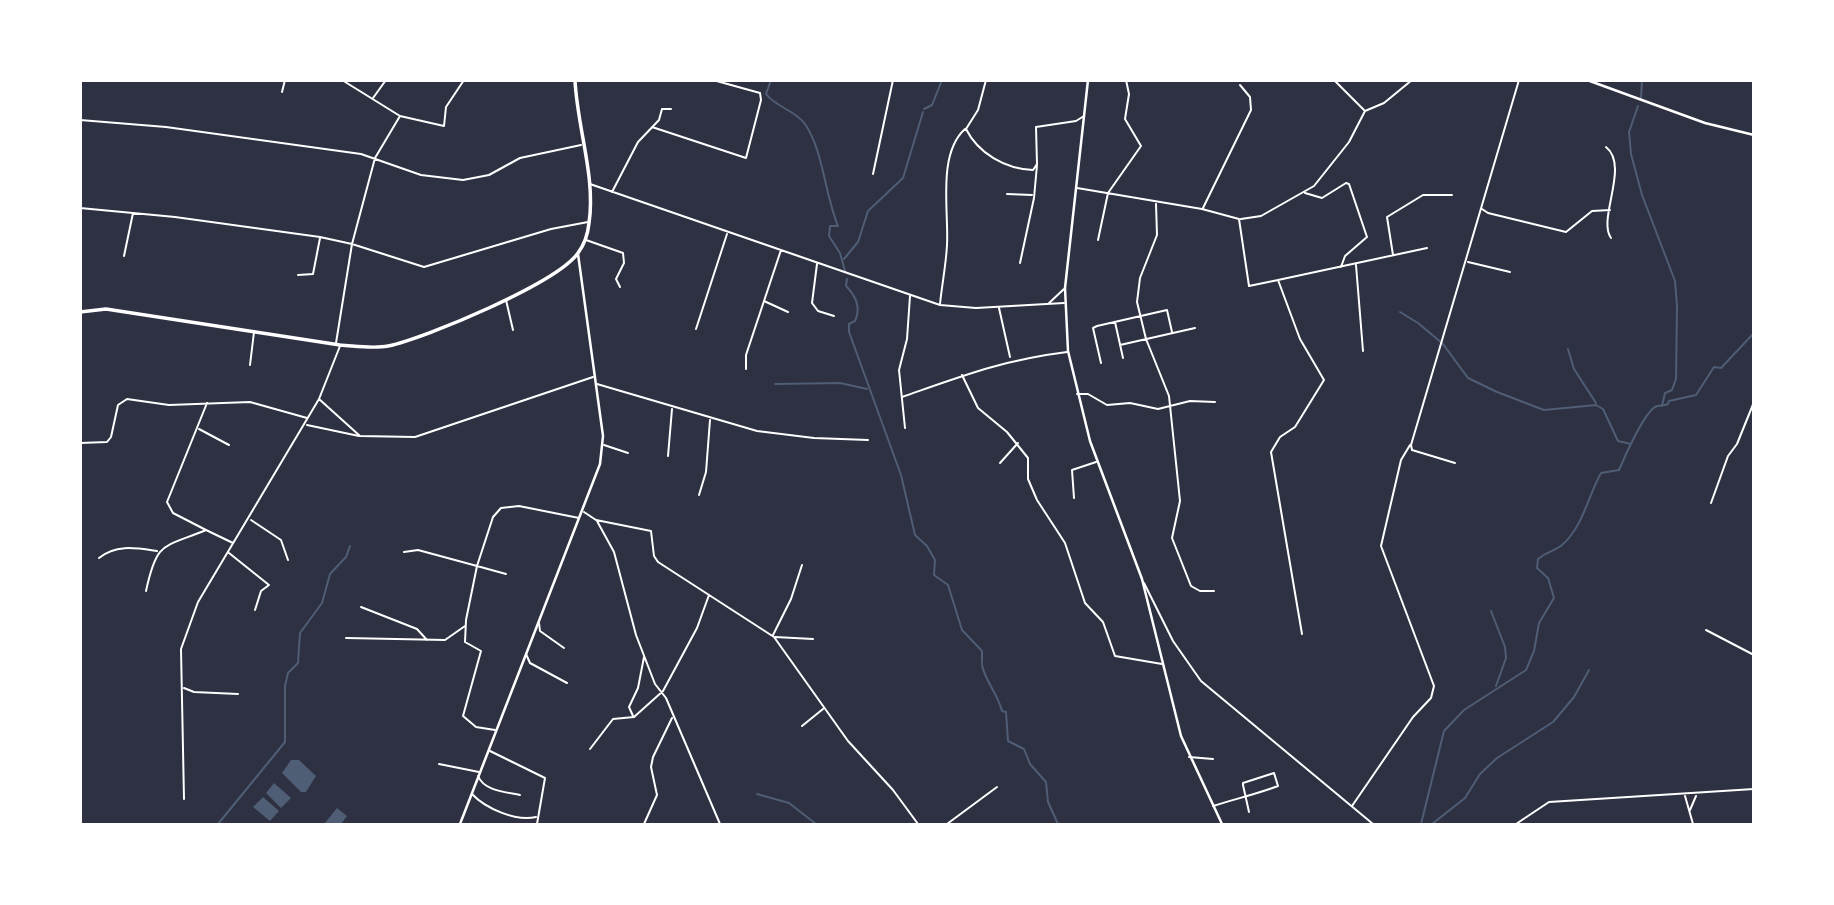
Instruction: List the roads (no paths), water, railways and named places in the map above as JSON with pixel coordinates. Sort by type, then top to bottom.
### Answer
[{"type":"main road","points":[[80,312],[120,311],[338,345],[385,347],[506,298],[546,279],[578,254],[585,239],[589,222],[589,184],[576,115],[575,80]]},
{"type":"street","points":[[282,92],[285,80]]},
{"type":"street","points":[[342,80],[400,116],[444,126],[446,107],[464,80]]},
{"type":"street","points":[[372,99],[386,80]]},
{"type":"street","points":[[652,127],[746,158],[760,106],[760,93],[713,80]]},
{"type":"street","points":[[873,174],[893,80]]},
{"type":"street","points":[[940,305],[946,269],[947,176],[954,146],[978,110],[985,80]]},
{"type":"street","points":[[1088,80],[1064,303],[1068,351],[1077,394],[1097,462],[1142,579],[1173,641],[1201,681],[1373,824]]},
{"type":"street","points":[[1098,240],[1108,193],[1142,146],[1125,120],[1129,94],[1126,80]]},
{"type":"street","points":[[1334,80],[1365,111]]},
{"type":"street","points":[[1076,187],[1202,209],[1239,219],[1261,216],[1314,186],[1353,136],[1365,111],[1384,103],[1412,80]]},
{"type":"street","points":[[1352,806],[1413,717],[1431,698],[1434,686],[1381,546],[1401,460],[1412,441],[1519,80]]},
{"type":"street","points":[[1587,80],[1705,123],[1754,135]]},
{"type":"street","points":[[1202,209],[1251,110],[1250,97],[1240,85]]},
{"type":"street","points":[[612,192],[638,142],[659,120],[662,109],[671,109]]},
{"type":"street","points":[[184,799],[181,649],[187,627],[198,602],[319,400],[338,345],[352,244],[375,158],[400,116]]},
{"type":"street","points":[[1020,263],[1037,164],[1036,127],[1076,121],[1084,116]]},
{"type":"street","points":[[80,120],[166,127],[375,158],[421,175],[463,180],[489,175],[520,158],[582,144]]},
{"type":"street","points":[[966,128],[977,146],[1003,163],[1029,170],[1037,164]]},
{"type":"street","points":[[1606,147],[1614,157],[1614,194],[1605,224],[1611,238]]},
{"type":"street","points":[[1304,192],[1322,198],[1346,183],[1349,184],[1367,237],[1345,256],[1341,267]]},
{"type":"street","points":[[589,184],[940,305],[999,307],[1064,303]]},
{"type":"street","points":[[1007,194],[1033,195]]},
{"type":"street","points":[[1393,255],[1387,216],[1427,194],[1452,195]]},
{"type":"street","points":[[1156,202],[1157,235],[1138,289],[1140,316],[1146,340],[1163,377],[1169,405],[1180,500],[1172,538],[1191,586],[1200,591],[1214,591]]},
{"type":"street","points":[[80,208],[133,212],[320,237],[352,244],[416,266],[429,267],[551,229],[589,222]]},
{"type":"street","points":[[1482,208],[1488,213],[1566,232],[1592,211],[1610,211]]},
{"type":"street","points":[[124,256],[133,212]]},
{"type":"street","points":[[1239,219],[1249,286],[1427,248]]},
{"type":"street","points":[[696,330],[727,233]]},
{"type":"street","points":[[298,275],[313,274],[320,237]]},
{"type":"street","points":[[585,239],[624,253],[626,258],[616,282],[620,287]]},
{"type":"street","points":[[746,369],[746,355],[780,250]]},
{"type":"street","points":[[460,824],[600,464],[603,444],[578,254]]},
{"type":"street","points":[[1467,261],[1510,272]]},
{"type":"street","points":[[817,263],[812,303],[818,311],[834,316]]},
{"type":"street","points":[[1356,265],[1363,351]]},
{"type":"street","points":[[1278,281],[1300,339],[1324,380],[1295,427],[1280,438],[1271,452],[1302,634]]},
{"type":"street","points":[[1047,304],[1065,288]]},
{"type":"street","points":[[905,428],[899,365],[907,339],[910,295]]},
{"type":"street","points":[[506,298],[513,330]]},
{"type":"street","points":[[763,301],[788,312]]},
{"type":"street","points":[[999,307],[1010,359]]},
{"type":"street","points":[[1101,363],[1093,328],[1167,310],[1172,332]]},
{"type":"street","points":[[1115,321],[1123,358]]},
{"type":"street","points":[[1120,345],[1195,328]]},
{"type":"street","points":[[250,365],[254,332]]},
{"type":"street","points":[[902,397],[1010,359],[1068,351]]},
{"type":"street","points":[[962,374],[970,395],[982,414],[1018,443],[1028,458],[1028,479],[1037,500],[1065,543],[1085,603],[1103,622],[1115,656],[1163,665]]},
{"type":"street","points":[[305,424],[360,436],[415,436],[594,377]]},
{"type":"street","points":[[596,384],[710,419],[771,433],[868,440]]},
{"type":"street","points":[[1077,394],[1088,394],[1107,405],[1130,404],[1158,409],[1169,405],[1215,402]]},
{"type":"street","points":[[80,443],[107,442],[111,437],[117,408],[127,399],[169,405],[208,402],[258,403],[308,419]]},
{"type":"street","points":[[319,400],[360,436]]},
{"type":"street","points":[[208,402],[176,473],[167,502],[173,513],[233,543]]},
{"type":"street","points":[[1711,503],[1728,456],[1737,444],[1754,402]]},
{"type":"street","points":[[668,456],[672,408]]},
{"type":"street","points":[[699,495],[706,472],[710,419]]},
{"type":"street","points":[[198,428],[229,445]]},
{"type":"street","points":[[1412,441],[1412,450],[1455,463]]},
{"type":"street","points":[[1000,463],[1018,443]]},
{"type":"street","points":[[603,444],[628,453]]},
{"type":"street","points":[[1074,498],[1072,470],[1097,462]]},
{"type":"street","points":[[496,731],[476,727],[463,716],[481,651],[466,642],[466,625],[477,566],[493,517],[501,508],[519,506],[580,518]]},
{"type":"street","points":[[583,511],[596,520],[651,531],[654,556],[658,562],[773,637],[823,709],[918,824]]},
{"type":"street","points":[[250,519],[281,540],[288,560]]},
{"type":"street","points":[[596,520],[614,552],[644,656],[655,684],[663,691],[720,824]]},
{"type":"street","points":[[146,591],[158,551],[169,543],[206,530]]},
{"type":"street","points":[[99,558],[110,549],[128,547],[158,551]]},
{"type":"street","points":[[404,552],[418,550],[506,574]]},
{"type":"street","points":[[229,552],[270,585],[261,591],[255,610]]},
{"type":"street","points":[[773,637],[802,565]]},
{"type":"street","points":[[1142,579],[1189,757],[1223,824]]},
{"type":"street","points":[[590,749],[596,737],[615,718],[634,717],[663,691],[697,628],[709,594]]},
{"type":"street","points":[[361,607],[417,629],[427,640]]},
{"type":"street","points":[[539,622],[540,631],[564,648]]},
{"type":"street","points":[[346,638],[445,640],[466,625]]},
{"type":"street","points":[[1706,630],[1754,656]]},
{"type":"street","points":[[773,637],[813,639]]},
{"type":"street","points":[[526,653],[530,663],[568,683]]},
{"type":"street","points":[[634,717],[629,707],[638,688],[644,656]]},
{"type":"street","points":[[183,687],[194,692],[238,694]]},
{"type":"street","points":[[802,726],[823,709]]},
{"type":"street","points":[[644,824],[657,795],[650,766],[672,717]]},
{"type":"street","points":[[489,751],[545,778],[537,824]]},
{"type":"street","points":[[1189,757],[1213,759]]},
{"type":"street","points":[[439,764],[479,774]]},
{"type":"street","points":[[1213,806],[1245,796],[1278,786],[1274,773],[1243,783],[1245,796],[1249,812]]},
{"type":"street","points":[[479,774],[481,782],[490,787],[520,795]]},
{"type":"street","points":[[947,824],[997,787]]},
{"type":"street","points":[[1516,824],[1549,803],[1754,789]]},
{"type":"street","points":[[472,794],[500,813],[528,819],[537,816]]},
{"type":"street","points":[[1685,795],[1693,824]]},
{"type":"street","points":[[1690,810],[1696,795]]},
{"type":"water","points":[[291,760],[299,760],[316,776],[306,792],[301,792],[282,773]]},
{"type":"water","points":[[274,783],[291,798],[281,808],[266,793]]},
{"type":"water","points":[[263,797],[279,811],[270,821],[253,807]]},
{"type":"water","points":[[337,808],[347,816],[341,824],[324,824]]},
{"type":"waterway","points":[[771,80],[766,94],[805,124],[816,147],[838,226],[830,226],[829,236],[840,253],[845,271]]},
{"type":"waterway","points":[[924,109],[932,105],[942,80]]},
{"type":"waterway","points":[[1641,98],[1642,80]]},
{"type":"waterway","points":[[1638,106],[1629,132],[1631,154],[1642,195],[1675,281],[1676,379],[1672,390],[1665,393],[1662,406]]},
{"type":"waterway","points":[[844,259],[858,242],[868,211],[903,178],[923,112]]},
{"type":"waterway","points":[[847,279],[846,286],[855,298],[857,307],[857,316],[855,321],[849,324],[849,332],[901,475],[915,535],[927,546],[935,560],[934,575],[948,585],[962,630],[982,651],[982,663]]},
{"type":"waterway","points":[[1400,312],[1443,344],[1468,378],[1544,410],[1596,405],[1603,409],[1618,441],[1631,444]]},
{"type":"waterway","points":[[1421,824],[1444,731],[1464,710],[1526,670],[1534,651],[1539,623],[1554,598],[1548,578],[1537,568],[1538,559],[1569,538],[1601,473],[1619,470],[1635,435],[1652,409],[1668,404],[1669,401],[1696,395],[1714,367],[1721,368],[1754,333]]},
{"type":"waterway","points":[[1568,349],[1574,369],[1596,403]]},
{"type":"waterway","points":[[775,384],[840,383],[867,389]]},
{"type":"waterway","points":[[218,824],[285,742],[285,686],[288,673],[298,663],[300,633],[322,603],[330,574],[346,557],[350,546]]},
{"type":"waterway","points":[[1491,611],[1505,647],[1506,658],[1496,686]]},
{"type":"waterway","points":[[982,665],[1002,711],[1006,712],[1008,741],[1024,749],[1030,764],[1046,782],[1048,802],[1058,824]]},
{"type":"waterway","points":[[1432,824],[1465,798],[1480,774],[1497,758],[1553,722],[1574,697],[1589,670]]},
{"type":"waterway","points":[[757,794],[789,803],[816,824]]}]
